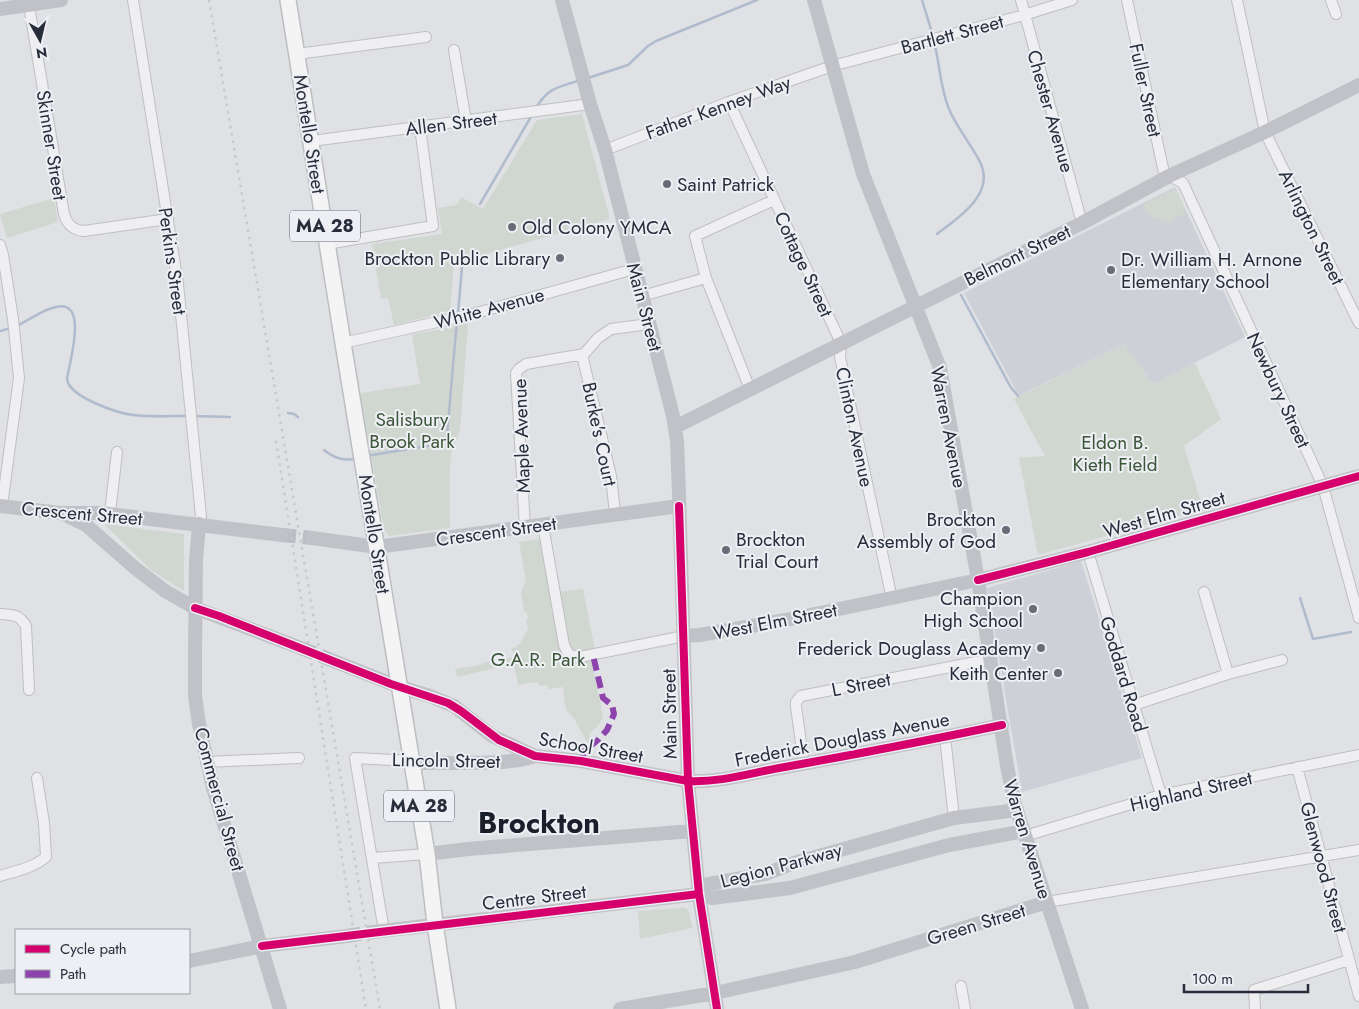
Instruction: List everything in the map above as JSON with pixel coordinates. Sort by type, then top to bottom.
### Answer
[{"type":"main road","points":[[0,9],[29,2],[61,0]]},
{"type":"main road","name":"Montello Street","points":[[288,0],[427,854],[448,1009]]},
{"type":"main road","name":"Main Street","points":[[562,0],[590,104],[605,150],[634,269],[667,389],[675,427],[688,781],[699,894],[717,1009]]},
{"type":"main road","name":"Warren Avenue","points":[[814,0],[863,174],[940,368],[978,580],[1007,766],[1024,834],[1082,1009]]},
{"type":"main road","name":"Belmont Street","points":[[675,427],[1082,223],[1171,176],[1266,132],[1359,85]]},
{"type":"main road","name":"West Elm Street","points":[[684,636],[786,620],[978,580],[1088,552],[1359,476]]},
{"type":"main road","name":"Crescent Street","points":[[1,506],[60,513],[110,514],[282,535]]},
{"type":"main road","name":"Crescent Street","points":[[312,538],[377,547],[679,506]]},
{"type":"main road","points":[[60,513],[86,526],[138,571],[195,608],[301,648]]},
{"type":"main road","name":"Commercial Street","points":[[199,524],[196,550],[195,696],[206,762],[280,1009]]},
{"type":"main road","name":"School Street","points":[[331,660],[400,688],[430,696],[454,706],[499,740],[535,756],[588,762],[688,781]]},
{"type":"main road","name":"Frederick Douglass Avenue","points":[[688,781],[719,779],[804,764],[1002,725]]},
{"type":"main road","name":"Lincoln Street","points":[[411,761],[424,763],[505,761],[523,760],[535,756]]},
{"type":"main road","name":"Legion Parkway","points":[[1017,810],[958,818],[794,863],[757,876],[709,884],[699,894],[712,898],[778,889],[810,883],[966,841],[1024,834]]},
{"type":"main road","points":[[958,818],[966,841]]},
{"type":"main road","points":[[427,854],[692,831]]},
{"type":"main road","points":[[774,870],[778,889]]},
{"type":"main road","name":"Centre Street","points":[[379,932],[699,894]]},
{"type":"main road","name":"Green Street","points":[[620,1009],[715,993],[856,962],[1047,902]]},
{"type":"main road","points":[[190,961],[262,946],[347,936]]},
{"type":"main road","points":[[0,977],[15,976]]},
{"type":"street","name":"Perkins Street","points":[[133,0],[178,284],[201,516],[199,524]]},
{"type":"street","name":"Chester Avenue","points":[[1021,0],[1082,223]]},
{"type":"street","name":"Bartlett Street","points":[[832,66],[1024,15],[1072,0]]},
{"type":"street","name":"Fuller Street","points":[[1127,0],[1164,173],[1171,176]]},
{"type":"street","name":"Arlington Street","points":[[1237,0],[1266,132],[1359,323]]},
{"type":"street","points":[[1331,0],[1336,14]]},
{"type":"street","name":"Skinner Street","points":[[29,2],[64,214],[67,222],[73,228],[88,230],[168,219]]},
{"type":"street","points":[[298,54],[426,37]]},
{"type":"street","points":[[454,50],[466,121]]},
{"type":"street","name":"Father Kenney Way","points":[[605,150],[729,102],[832,66]]},
{"type":"street","name":"Cottage Street","points":[[729,102],[841,343]]},
{"type":"street","name":"Allen Street","points":[[312,141],[590,104]]},
{"type":"street","points":[[327,244],[433,226],[420,127]]},
{"type":"street","name":"Newbury Street","points":[[1171,176],[1183,182],[1323,486],[1359,618]]},
{"type":"street","points":[[750,389],[706,278],[695,236],[774,200]]},
{"type":"street","points":[[0,245],[13,319],[18,378],[1,506]]},
{"type":"street","name":"White Avenue","points":[[343,343],[473,314],[634,269]]},
{"type":"street","points":[[642,296],[706,278]]},
{"type":"street","points":[[582,355],[598,338],[611,329],[649,324]]},
{"type":"street","name":"Clinton Avenue","points":[[841,343],[840,357],[892,599]]},
{"type":"street","name":"Burke's Court","points":[[582,355],[611,476],[615,514]]},
{"type":"street","name":"Maple Avenue","points":[[525,528],[515,384],[516,373],[526,364],[582,355]]},
{"type":"street","points":[[110,514],[118,452]]},
{"type":"street","points":[[543,525],[567,653],[572,656],[586,656],[684,636]]},
{"type":"street","name":"Goddard Road","points":[[1088,552],[1161,795]]},
{"type":"street","points":[[1204,592],[1228,674]]},
{"type":"street","points":[[0,614],[14,615],[22,618],[26,626],[29,690]]},
{"type":"street","name":"L Street","points":[[804,764],[796,707],[796,702],[801,696],[991,659]]},
{"type":"street","points":[[1134,705],[1228,674],[1282,660]]},
{"type":"street","points":[[944,737],[958,818]]},
{"type":"street","name":"Highland Street","points":[[1024,834],[1161,795],[1359,756]]},
{"type":"street","points":[[206,762],[299,758]]},
{"type":"street","name":"Lincoln Street","points":[[372,858],[355,758],[411,761]]},
{"type":"street","name":"Glenwood Street","points":[[1297,767],[1359,996]]},
{"type":"street","points":[[0,876],[24,869],[40,862],[46,857],[44,824],[37,778]]},
{"type":"street","name":"Green Street","points":[[1047,902],[1359,850]]},
{"type":"street","points":[[379,932],[372,858],[427,854]]},
{"type":"street","points":[[1255,1009],[1254,990],[1349,960]]},
{"type":"street","points":[[961,986],[965,1009]]},
{"type":"shaded area","name":"Dr. William H. Arnone Elementary School","points":[[1175,187],[1245,337],[1153,384],[1124,344],[1019,396],[964,293]]},
{"type":"shaded area","name":"Keith Center","points":[[1081,561],[1142,758],[1022,792],[987,588]]},
{"type":"green space","name":"Old Colony YMCA","points":[[582,114],[610,219],[454,263],[450,311],[394,325],[388,298],[381,299],[372,244],[442,234],[438,208],[457,205],[461,197],[483,209],[537,120]]},
{"type":"green space","points":[[1174,189],[1184,206],[1183,215],[1168,223],[1165,220],[1151,218],[1143,204]]},
{"type":"green space","points":[[54,198],[58,222],[7,238],[0,214]]},
{"type":"green space","name":"Salisbury Brook Park","points":[[468,323],[460,431],[452,449],[451,459],[450,528],[389,536],[384,530],[360,393],[420,384],[412,335]]},
{"type":"green space","name":"Eldon B. Kieth Field","points":[[1124,344],[1153,384],[1195,363],[1221,419],[1184,446],[1203,509],[1038,555],[1019,458],[1045,456],[1014,399]]},
{"type":"green space","points":[[104,524],[184,534],[184,591],[151,570]]},
{"type":"green space","name":"G.A.R. Park","points":[[540,539],[560,650],[569,660],[591,659],[603,716],[598,726],[589,734],[593,739],[588,743],[573,717],[566,710],[563,687],[548,689],[547,685],[539,686],[538,682],[518,685],[514,664],[457,677],[455,669],[481,665],[491,661],[493,663],[512,657],[514,653],[511,650],[520,644],[528,629],[527,612],[524,611],[521,593],[526,580],[519,542]]},
{"type":"green space","name":"G.A.R. Park","points":[[583,589],[595,650],[573,653],[568,647],[559,592]]},
{"type":"green space","points":[[686,908],[689,912],[692,928],[640,939],[638,911]]},
{"type":"waterway","points":[[588,78],[628,65],[656,41],[757,0]]},
{"type":"waterway","points":[[922,0],[933,36]]},
{"type":"waterway","points":[[934,42],[949,109],[980,162],[984,174],[979,195],[972,204],[964,213],[937,234]]},
{"type":"waterway","points":[[536,108],[544,97],[553,90],[578,81]]},
{"type":"waterway","points":[[480,204],[532,115]]},
{"type":"waterway","points":[[458,314],[462,266]]},
{"type":"waterway","points":[[961,295],[1010,386],[1018,396]]},
{"type":"waterway","points":[[16,326],[47,310],[64,306],[71,311],[74,320],[75,332],[67,379],[70,386],[76,392],[95,403],[126,414],[188,416]]},
{"type":"waterway","points":[[366,456],[433,445],[445,440],[457,320]]},
{"type":"waterway","points":[[0,331],[11,328]]},
{"type":"waterway","points":[[288,413],[298,417]]},
{"type":"waterway","points":[[194,416],[230,417]]},
{"type":"waterway","points":[[324,450],[339,458],[347,460],[356,459]]},
{"type":"waterway","points":[[1300,598],[1313,639],[1351,632]]},
{"type":"tunnel","points":[[282,535],[312,538]]},
{"type":"tunnel","points":[[301,648],[331,660]]},
{"type":"tunnel","points":[[347,936],[373,932]]},
{"type":"railway","points":[[209,0],[380,1009]]},
{"type":"railway","points":[[276,441],[366,1009]]},
{"type":"marked path","points":[[581,761],[584,751],[607,730],[614,714],[612,705],[603,698],[593,655]]},
{"type":"cycle path","points":[[978,580],[1088,552],[1359,476]]},
{"type":"cycle path","points":[[679,506],[688,781],[699,894],[717,1009]]},
{"type":"cycle path","points":[[195,608],[391,684],[448,703],[499,740],[535,756],[581,761],[688,781],[737,777],[1002,725]]},
{"type":"cycle path","points":[[262,946],[699,894]]},
{"type":"place","name":"Saint Patrick","points":[[667,184]]},
{"type":"place","name":"Old Colony YMCA","points":[[512,227]]},
{"type":"place","name":"Brockton Public Library","points":[[560,258]]},
{"type":"place","name":"Dr. William H. Arnone Elementary School","points":[[1111,270]]},
{"type":"place","name":"Brockton Assembly of God","points":[[1006,530]]},
{"type":"place","name":"Brockton Trial Court","points":[[726,550]]},
{"type":"place","name":"Champion High School","points":[[1033,609]]},
{"type":"place","name":"Frederick Douglass Academy","points":[[1041,648]]},
{"type":"place","name":"Keith Center","points":[[1058,673]]},
{"type":"district","name":"Brockton","points":[[539,823]]}]
